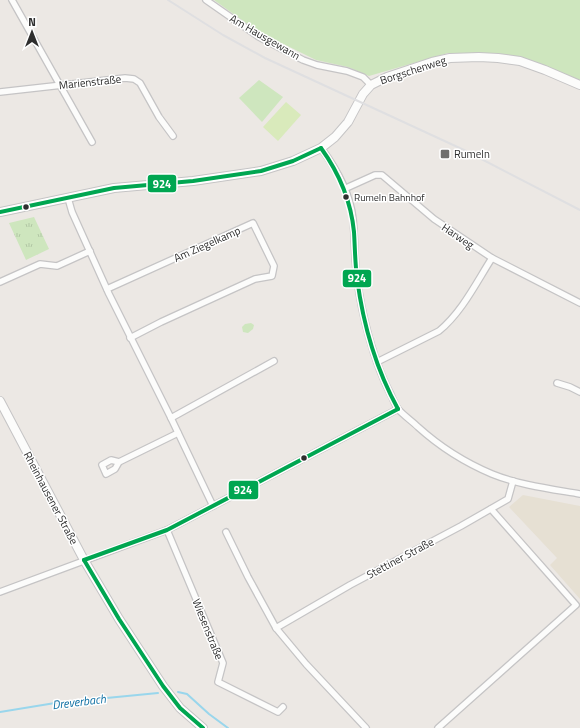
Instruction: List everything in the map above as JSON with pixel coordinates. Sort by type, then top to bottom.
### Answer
[{"type":"main road","name":"Borgschenweg","points":[[0,212],[114,188],[193,181],[261,171],[293,161],[321,148],[335,136],[348,122],[363,94],[372,85],[387,77],[432,62],[450,58],[478,57],[520,61],[580,85]]},
{"type":"main road","name":"Rheinhausener Straße","points":[[0,400],[84,560],[119,619],[163,686],[180,708],[204,728]]},
{"type":"street","points":[[12,0],[92,142]]},
{"type":"street","name":"Am Hausgewann","points":[[206,0],[259,37],[303,60],[317,65],[347,71],[363,78],[372,85]]},
{"type":"street","name":"Marienstraße","points":[[0,92],[126,78],[134,79],[140,84],[159,118],[173,136]]},
{"type":"street","points":[[321,148],[344,189],[349,202],[361,303],[377,362],[384,382],[398,409],[432,440],[468,462],[492,474],[513,481],[552,490],[580,494]]},
{"type":"street","name":"Harweg","points":[[344,189],[375,175],[382,175],[434,219],[492,258],[580,303]]},
{"type":"street","points":[[68,198],[90,251],[130,338],[171,418],[213,506]]},
{"type":"street","name":"Am Ziegelkamp","points":[[107,289],[253,223],[274,266],[272,276],[255,279],[161,322],[130,338]]},
{"type":"street","points":[[0,282],[40,264],[57,266],[90,251]]},
{"type":"street","points":[[377,362],[439,331],[448,324],[492,258]]},
{"type":"street","points":[[171,418],[274,361]]},
{"type":"street","points":[[557,383],[580,392]]},
{"type":"street","points":[[0,592],[167,530],[398,409]]},
{"type":"street","points":[[119,462],[178,433]]},
{"type":"street","name":"Stettiner Straße","points":[[276,628],[350,585],[508,499],[513,481]]},
{"type":"street","points":[[438,728],[576,605],[491,509]]},
{"type":"street","name":"Wiesenstraße","points":[[167,530],[223,663],[218,682],[278,712],[283,707]]},
{"type":"street","points":[[226,532],[248,577],[276,628],[306,664],[366,728]]},
{"type":"shaded area","points":[[523,495],[580,506],[580,599],[550,565],[557,558],[509,507]]},
{"type":"green space","points":[[214,0],[580,0],[580,80],[527,59],[448,53],[369,76],[348,67],[316,60],[257,31]]},
{"type":"green space","points":[[259,80],[283,97],[262,122],[239,98]]},
{"type":"green space","points":[[286,102],[301,115],[278,141],[263,127]]},
{"type":"green space","points":[[34,217],[49,249],[26,260],[9,223]]},
{"type":"green space","points":[[251,323],[254,325],[253,329],[248,333],[243,332],[242,327],[245,324]]},
{"type":"waterway","name":"Dreverbach","points":[[178,692],[187,694],[209,714],[228,728]]},
{"type":"waterway","name":"Dreverbach","points":[[0,712],[55,703],[158,693]]},
{"type":"railway","points":[[168,0],[223,35],[265,58],[464,150],[580,210]]},
{"type":"transit line","name":"924","points":[[321,148],[339,177],[347,198],[354,232],[357,278],[367,329],[383,378],[398,409]]},
{"type":"transit line","name":"924","points":[[0,212],[114,188],[193,181],[261,171],[293,161],[321,148]]},
{"type":"transit line","name":"924","points":[[84,560],[167,530],[398,409]]},
{"type":"transit line","name":"924","points":[[84,560],[119,619],[163,686],[180,708],[203,728]]},
{"type":"place","name":"Rumeln","points":[[445,154]]},
{"type":"place","name":"Rumeln Bahnhof","points":[[346,197]]}]
